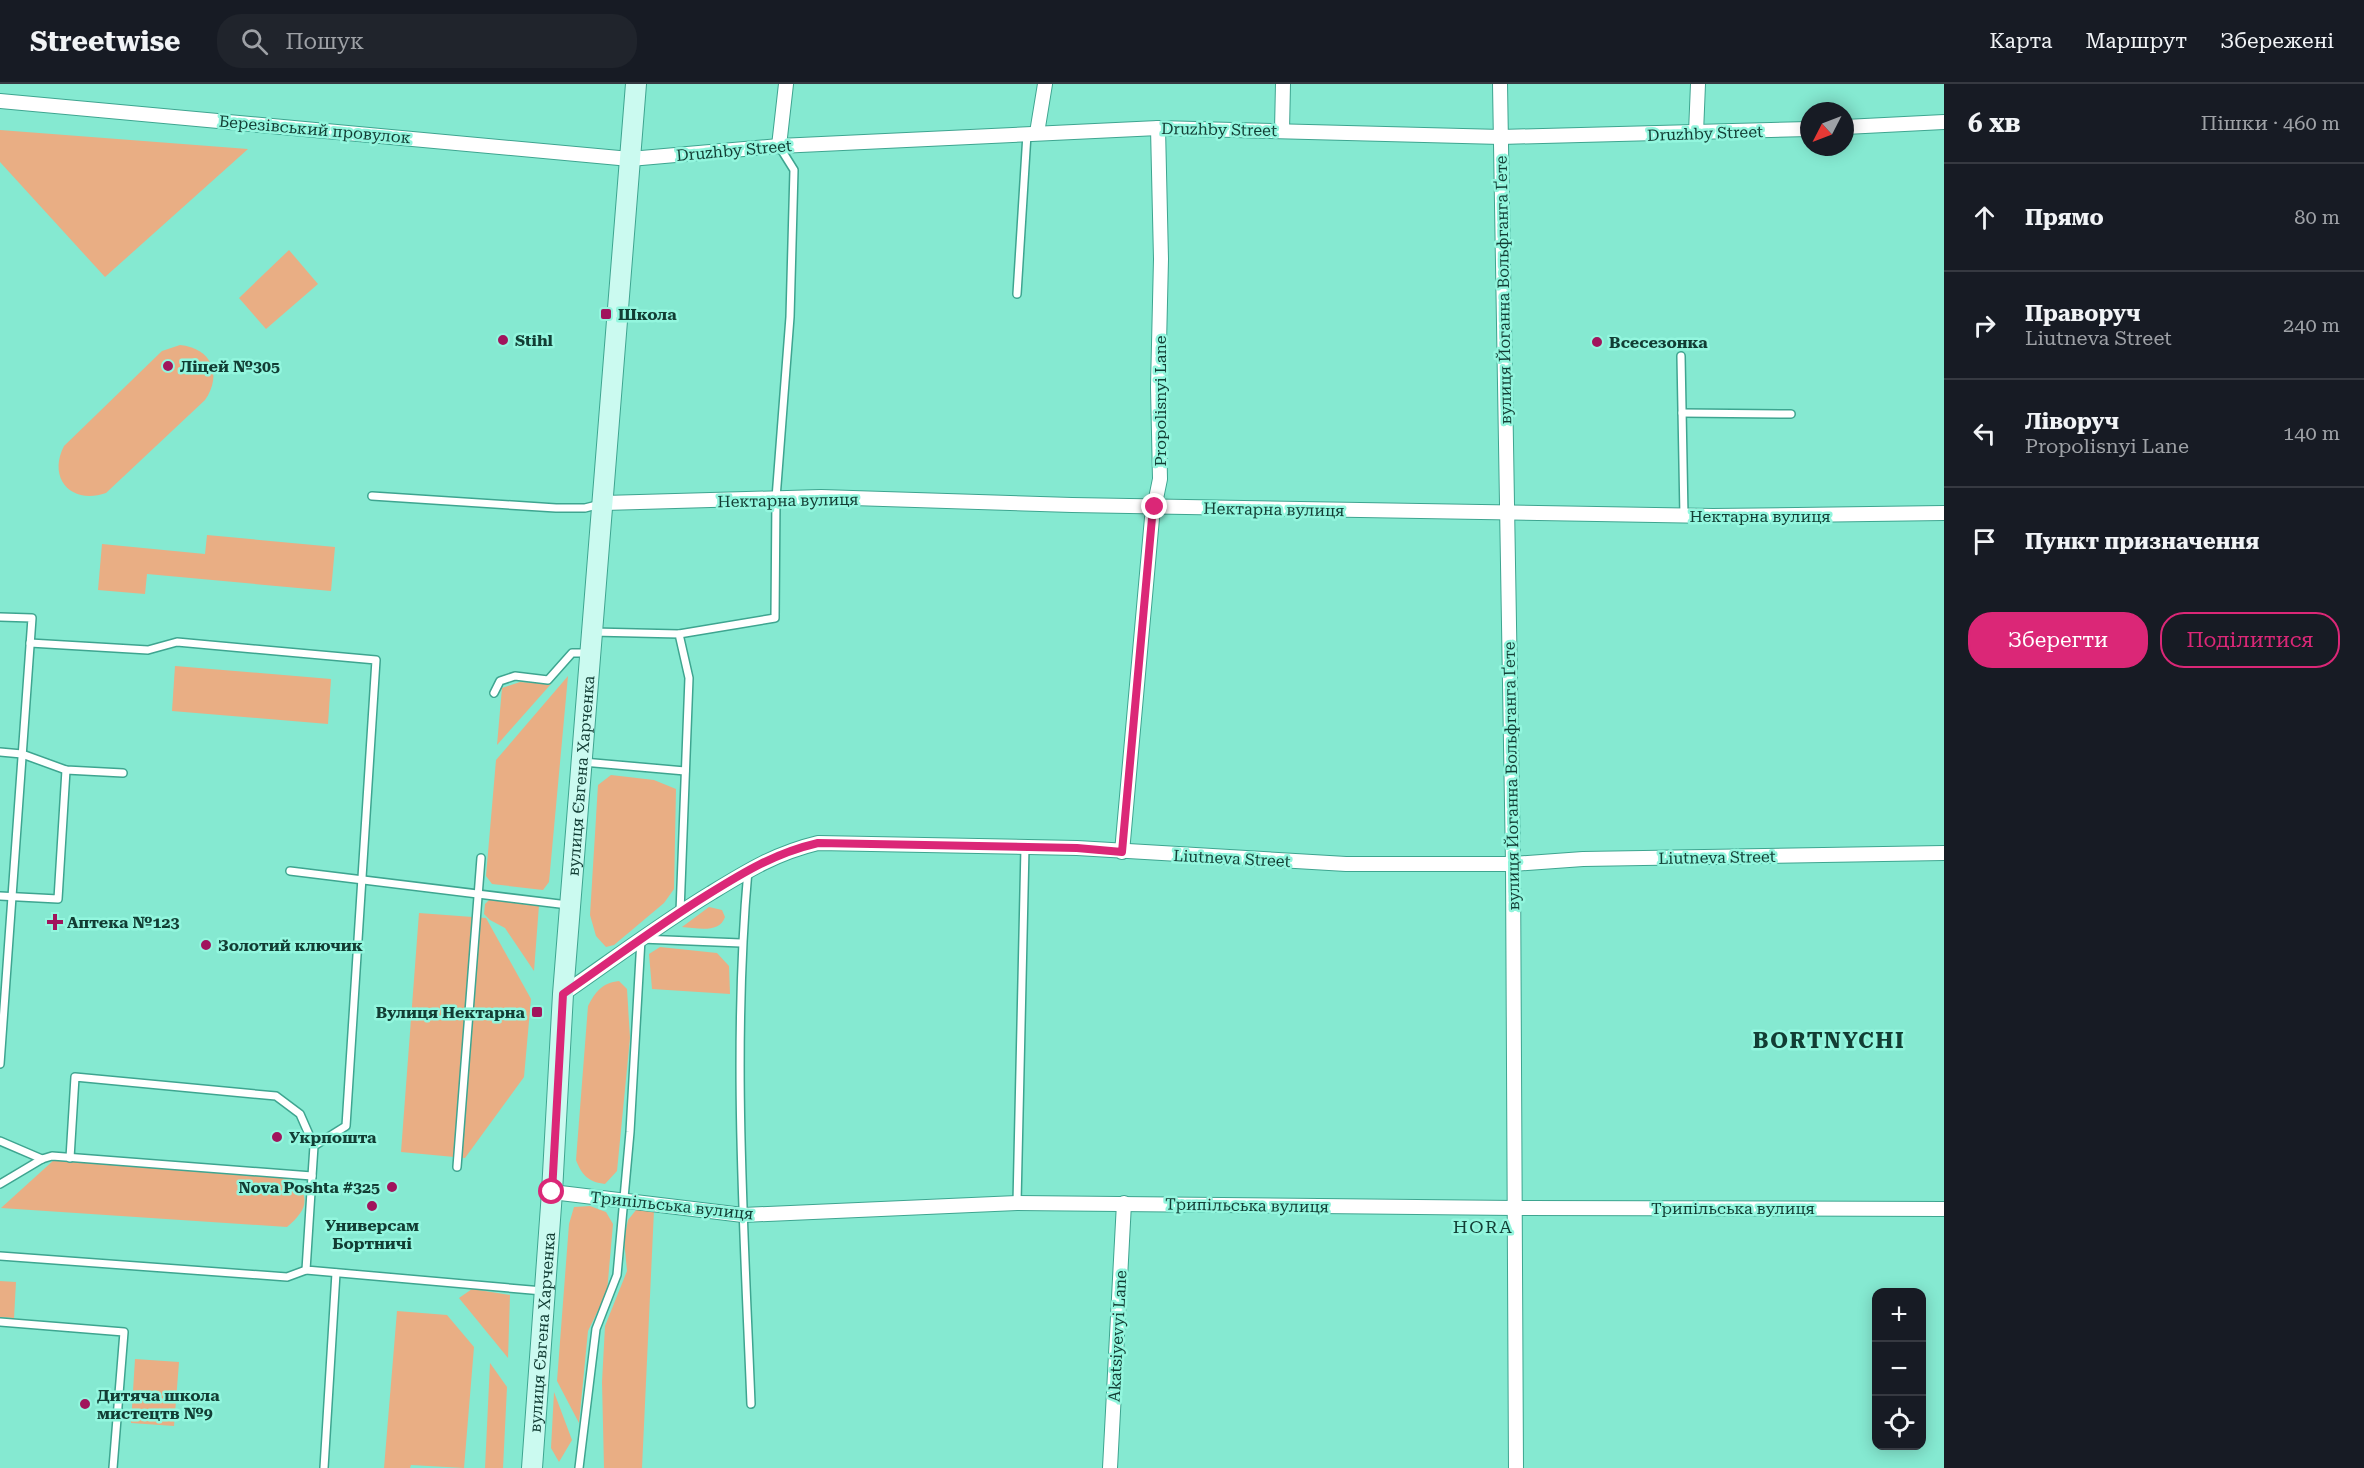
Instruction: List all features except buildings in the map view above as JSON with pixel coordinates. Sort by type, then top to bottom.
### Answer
[{"type":"main road","name":"вулиця Євгена Харченка","points":[[532,1468],[552,1192],[563,994],[636,84]]},
{"type":"street","points":[[779,146],[786,84]]},
{"type":"street","points":[[1032,134],[1045,84]]},
{"type":"street","points":[[1282,130],[1283,84]]},
{"type":"street","name":"вулиця Йоганна Вольфганга Ґете","points":[[1500,84],[1513,864],[1516,1468]]},
{"type":"street","points":[[1696,133],[1698,84]]},
{"type":"street","name":"Березівський провулок","points":[[0,100],[630,159]]},
{"type":"street","points":[[1854,127],[1944,122]]},
{"type":"street","name":"Druzhby Street","points":[[630,159],[779,146],[1158,128],[1501,137],[1800,129]]},
{"type":"street","name":"Propolisnyi Lane","points":[[1122,852],[1152,518],[1160,479],[1158,387],[1161,259],[1158,128]]},
{"type":"street","name":"Нектарна вулиця","points":[[604,503],[821,497],[1155,507],[1684,516],[1944,513]]},
{"type":"street","name":"Liutneva Street","points":[[563,994],[680,912],[748,870],[792,849],[818,843],[1077,848],[1346,864],[1513,864],[1594,859],[1944,853]]},
{"type":"street","name":"Трипільська вулиця","points":[[552,1192],[743,1215],[1017,1203],[1944,1209]]},
{"type":"street","name":"Akatsiyevyi Lane","points":[[1110,1468],[1124,1203]]},
{"type":"lane","points":[[1017,294],[1032,134]]},
{"type":"lane","points":[[593,632],[680,634],[775,618],[776,498],[790,317],[794,170],[779,146]]},
{"type":"lane","points":[[1681,356],[1684,516]]},
{"type":"lane","points":[[1682,413],[1791,414]]},
{"type":"lane","points":[[372,496],[556,508],[585,508],[604,503]]},
{"type":"lane","points":[[0,617],[32,618],[0,1064]]},
{"type":"lane","points":[[680,634],[689,678],[680,912]]},
{"type":"lane","points":[[30,643],[148,650],[177,642],[376,660],[346,1126],[314,1146]]},
{"type":"lane","points":[[494,693],[500,681],[515,676],[548,680],[572,653],[591,652]]},
{"type":"lane","points":[[0,752],[22,754],[66,770],[123,773]]},
{"type":"lane","points":[[582,762],[685,771]]},
{"type":"lane","points":[[0,896],[58,899],[66,770]]},
{"type":"lane","points":[[1017,1203],[1025,847]]},
{"type":"lane","points":[[457,1167],[481,858]]},
{"type":"lane","points":[[748,870],[741,944],[739,1091],[751,1404]]},
{"type":"lane","points":[[290,871],[571,905]]},
{"type":"lane","points":[[579,1468],[596,1329],[617,1275],[625,1201],[641,939],[741,944]]},
{"type":"lane","points":[[70,1158],[75,1077],[276,1096],[300,1114],[314,1146],[306,1270]]},
{"type":"lane","points":[[0,1141],[42,1159]]},
{"type":"lane","points":[[0,1184],[42,1159],[52,1156],[312,1176]]},
{"type":"lane","points":[[0,1256],[287,1277],[306,1270],[545,1291]]},
{"type":"lane","points":[[324,1468],[336,1273]]},
{"type":"lane","points":[[0,1322],[124,1332],[113,1468]]},
{"type":"shaded area","points":[[0,130],[248,149],[105,277],[0,162]]},
{"type":"shaded area","points":[[289,250],[318,284],[266,329],[239,298]]},
{"type":"shaded area","points":[[180,345],[200,351],[211,364],[213,381],[205,400],[106,493],[94,496],[73,492],[61,479],[59,469],[64,446],[162,351]]},
{"type":"shaded area","points":[[207,535],[335,547],[331,591],[147,574],[145,594],[98,590],[102,544],[205,554]]},
{"type":"shaded area","points":[[175,666],[331,679],[328,724],[172,711]]},
{"type":"shaded area","points":[[568,676],[549,882],[543,890],[492,884],[486,876],[496,760]]},
{"type":"shaded area","points":[[520,682],[551,684],[497,745],[502,688]]},
{"type":"shaded area","points":[[611,775],[654,780],[676,789],[674,889],[664,903],[614,945],[606,947],[596,936],[590,915],[598,785]]},
{"type":"shaded area","points":[[491,898],[539,905],[534,971],[505,928],[484,914],[485,904]]},
{"type":"shaded area","points":[[709,907],[722,910],[725,917],[718,926],[707,929],[682,927]]},
{"type":"shaded area","points":[[419,913],[486,918],[531,999],[524,1077],[465,1158],[401,1152]]},
{"type":"shaded area","points":[[660,947],[717,953],[729,966],[730,994],[652,989],[649,954]]},
{"type":"shaded area","points":[[619,981],[627,989],[630,1038],[617,1171],[605,1184],[587,1177],[576,1160],[588,1006],[600,989]]},
{"type":"shaded area","points":[[55,1159],[291,1178],[302,1191],[303,1209],[287,1227],[1,1208]]},
{"type":"shaded area","points":[[590,1206],[606,1212],[613,1224],[607,1292],[588,1331],[579,1423],[557,1381],[569,1224],[574,1207]]},
{"type":"shaded area","points":[[636,1210],[654,1210],[642,1468],[604,1468],[602,1382],[605,1326],[627,1271],[624,1239],[628,1220]]},
{"type":"shaded area","points":[[0,1281],[16,1282],[14,1318],[0,1317]]},
{"type":"shaded area","points":[[472,1289],[510,1295],[508,1358],[459,1298]]},
{"type":"shaded area","points":[[397,1311],[447,1315],[474,1347],[464,1468],[411,1465],[410,1468],[384,1468]]},
{"type":"shaded area","points":[[135,1359],[179,1362],[174,1426],[131,1423]]},
{"type":"shaded area","points":[[490,1363],[507,1387],[503,1468],[485,1468]]},
{"type":"shaded area","points":[[554,1392],[572,1440],[559,1462],[551,1448]]},
{"type":"place","name":"Школа","points":[[606,314]]},
{"type":"place","name":"Stihl","points":[[503,340]]},
{"type":"place","name":"Всесезонка","points":[[1597,342]]},
{"type":"place","name":"Ліцей №305","points":[[168,366]]},
{"type":"place","name":"Аптека №123","points":[[55,922]]},
{"type":"place","name":"Золотий ключик","points":[[206,945]]},
{"type":"place","name":"Вулиця Нектарна","points":[[537,1012]]},
{"type":"place","name":"Укрпошта","points":[[277,1137]]},
{"type":"place","name":"Nova Poshta #325","points":[[392,1187]]},
{"type":"place","name":"Универсам Бортничі","points":[[372,1206]]},
{"type":"place","name":"Дитяча школа мистецтв №9","points":[[85,1404]]},
{"type":"district","name":"BORTNYCHI","points":[[1829,1040]]},
{"type":"district","name":"HORA","points":[[1483,1227]]},
{"type":"route","points":[[552,1192],[563,994],[673,916],[748,870],[792,849],[818,843],[1077,848],[1122,852],[1152,518],[1155,507]]}]
